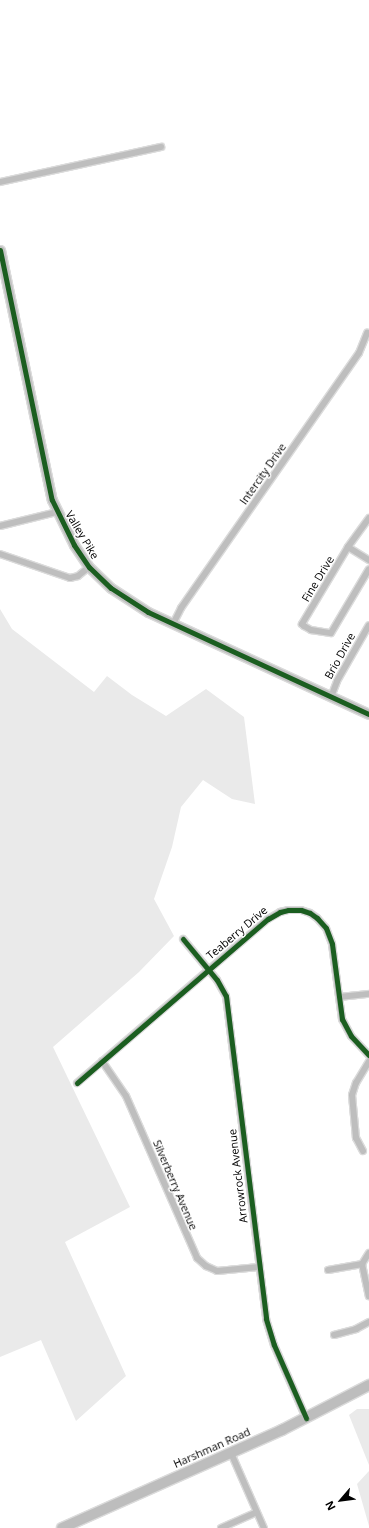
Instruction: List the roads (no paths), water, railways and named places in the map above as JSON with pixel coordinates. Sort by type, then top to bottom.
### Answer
[{"type":"main road","name":"Harshman Road","points":[[62,1528],[231,1453],[306,1418],[369,1385]]},
{"type":"street","points":[[0,182],[161,147]]},
{"type":"street","name":"Valley Pike","points":[[0,250],[47,481],[57,512],[74,545],[89,566],[101,580],[124,599],[173,624],[369,714]]},
{"type":"street","name":"Intercity Drive","points":[[173,624],[181,608],[359,353],[367,333]]},
{"type":"street","points":[[0,526],[57,512]]},
{"type":"street","name":"Fine Drive","points":[[369,518],[348,548],[302,624],[311,630],[331,633],[369,569]]},
{"type":"street","points":[[348,548],[369,560]]},
{"type":"street","points":[[0,554],[70,578],[78,576],[89,566]]},
{"type":"street","name":"Brio Drive","points":[[331,697],[337,681],[369,625]]},
{"type":"street","name":"Teaberry Drive","points":[[77,1083],[273,915],[288,910],[301,910],[317,918],[329,935],[341,1012],[345,1025],[356,1043],[369,1055]]},
{"type":"street","name":"Arrowrock Avenue","points":[[183,939],[222,986],[228,1004],[259,1267],[269,1332],[306,1418]]},
{"type":"street","points":[[339,997],[369,994]]},
{"type":"street","name":"Silverberry Avenue","points":[[102,1061],[126,1096],[197,1258],[206,1266],[217,1270],[259,1267]]},
{"type":"street","points":[[363,1151],[356,1138],[352,1095],[356,1083],[369,1061]]},
{"type":"street","points":[[369,1252],[362,1264],[369,1296]]},
{"type":"street","points":[[328,1270],[362,1264]]},
{"type":"street","points":[[334,1335],[356,1329],[369,1322]]},
{"type":"street","points":[[231,1453],[264,1528]]},
{"type":"street","points":[[221,1528],[257,1512]]}]
